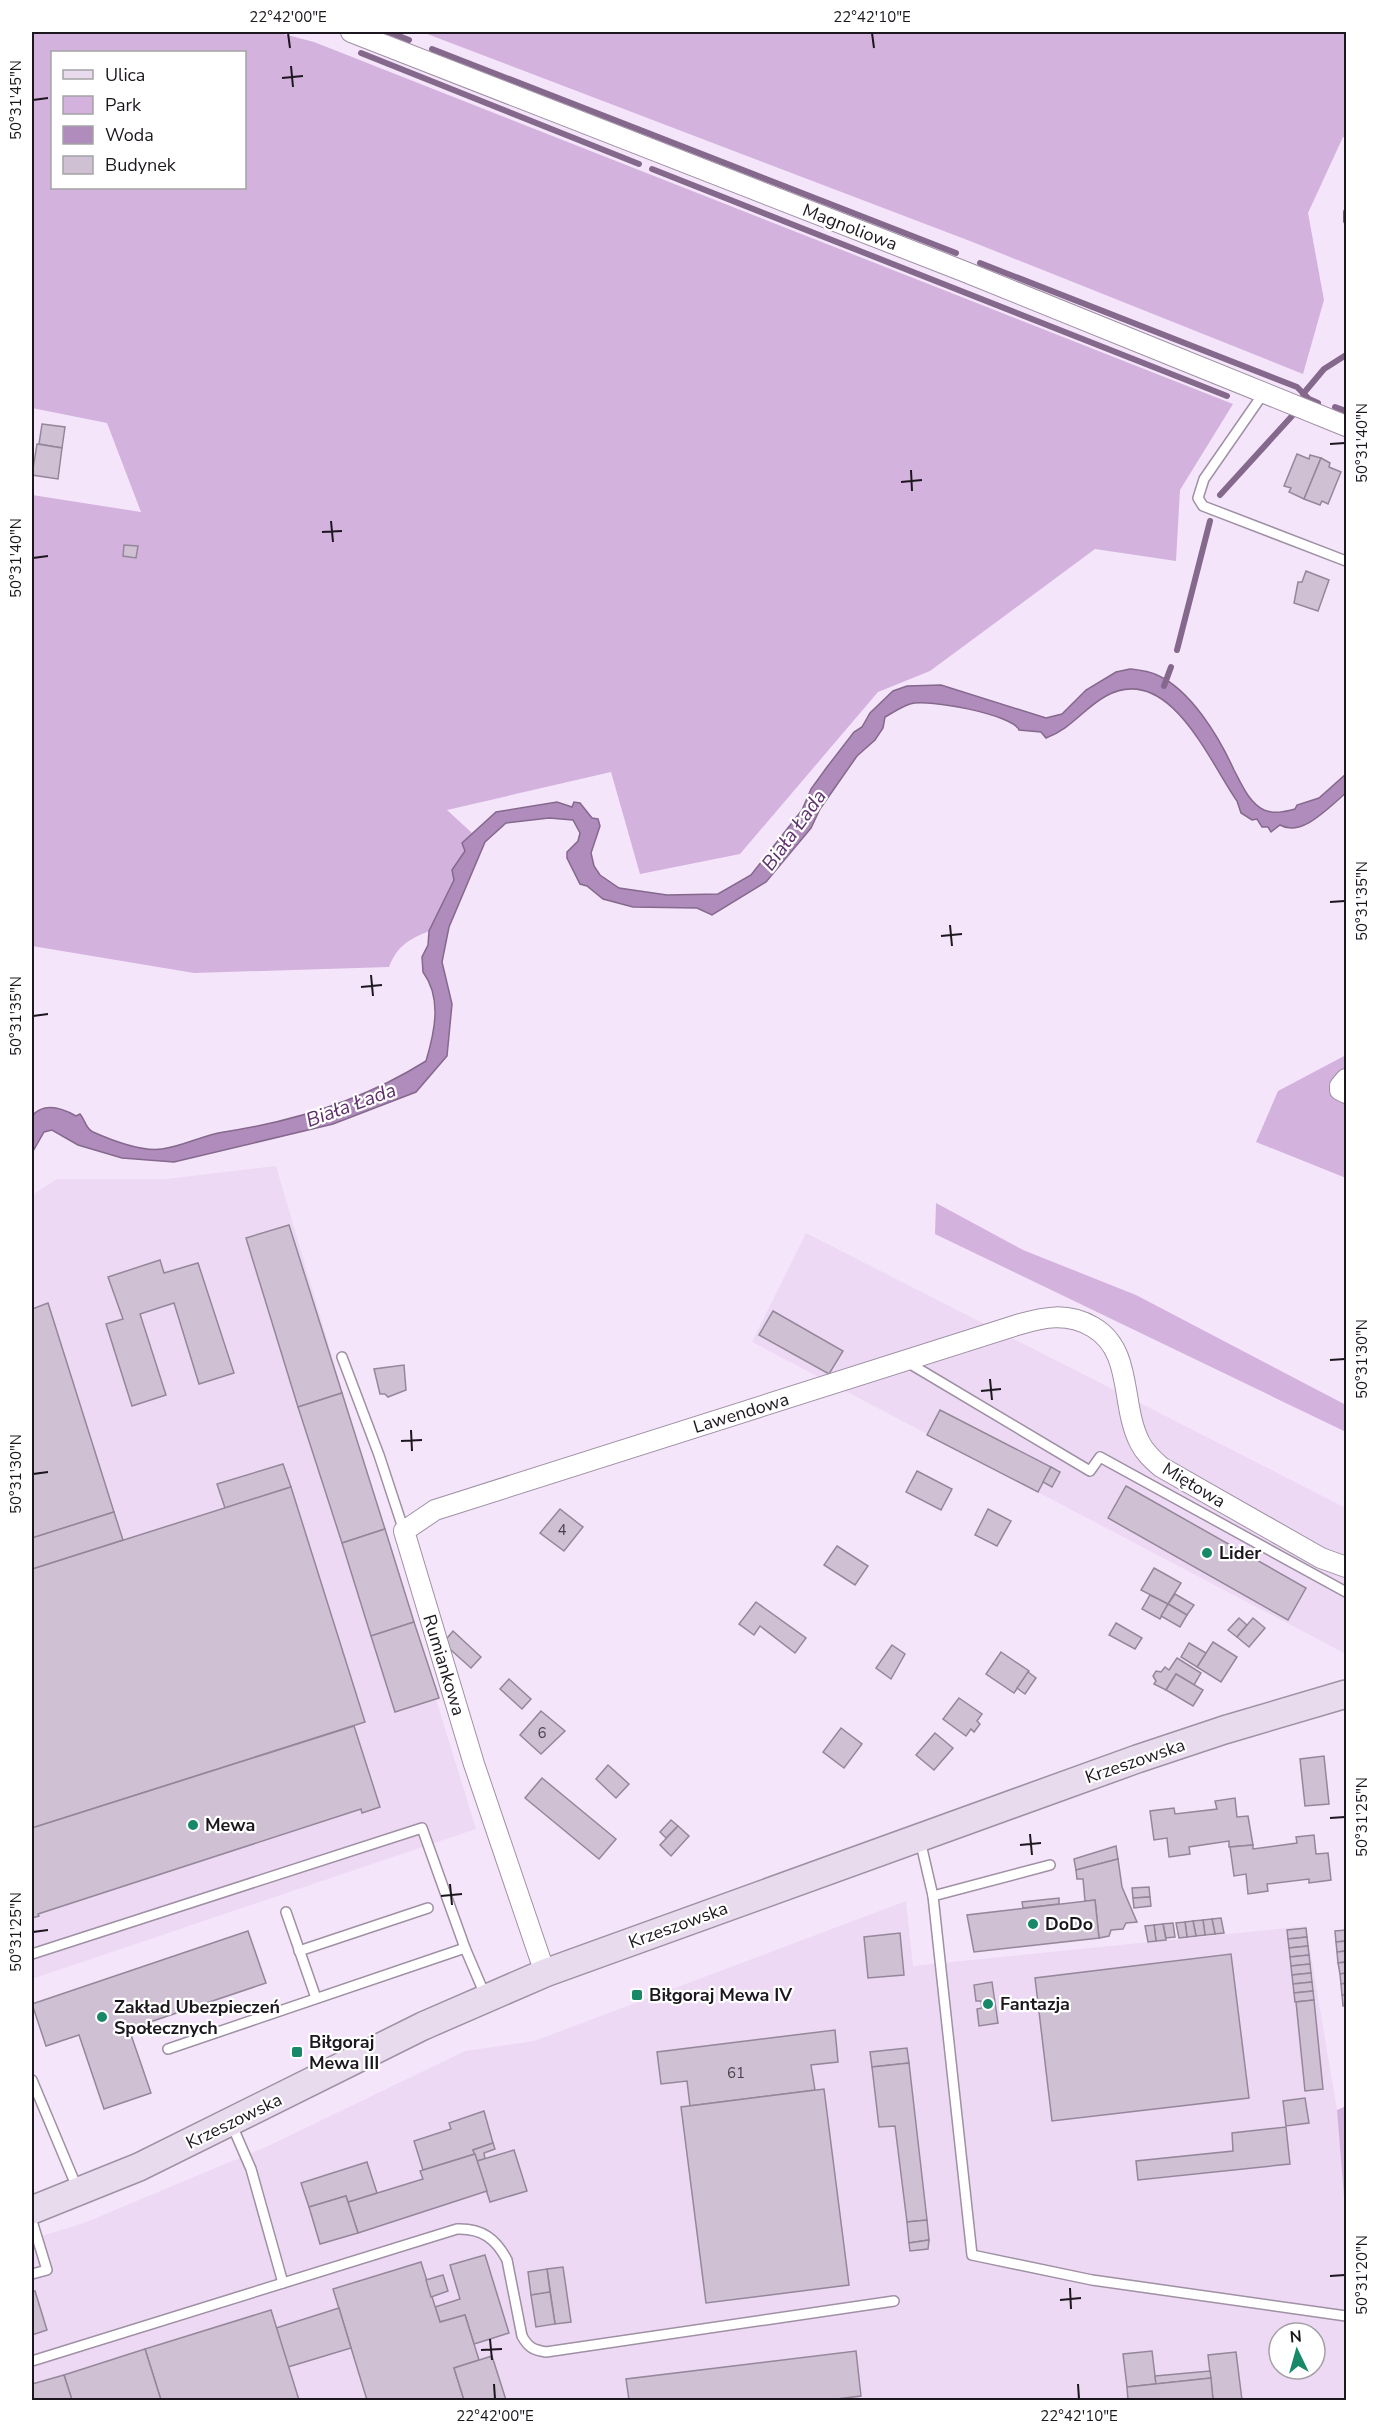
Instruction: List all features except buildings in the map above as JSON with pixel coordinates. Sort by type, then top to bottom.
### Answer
[{"type":"main road","name":"Krzeszowska","points":[[32,2210],[79,2192],[231,2123],[486,1997],[545,1973],[1224,1730],[1347,1694]]},
{"type":"street","name":"Magnoliowa","points":[[351,32],[963,271],[1347,426]]},
{"type":"street","points":[[1347,1079],[1340,1086],[1347,1093]]},
{"type":"street","name":"Lawendowa","points":[[404,1532],[435,1510],[1045,1317],[1065,1317],[1083,1322]]},
{"type":"street","name":"Miętowa","points":[[1083,1322],[1103,1334],[1117,1353],[1136,1435],[1149,1456],[1161,1467],[1283,1537],[1321,1558],[1347,1567]]},
{"type":"street","name":"Rumiankowa","points":[[404,1532],[474,1764],[545,1973]]},
{"type":"lane","points":[[1263,394],[1203,478],[1198,498],[1203,506],[1347,561]]},
{"type":"lane","name":"Rumiankowa","points":[[342,1357],[379,1455],[404,1532]]},
{"type":"lane","points":[[907,1362],[1090,1471],[1100,1457],[1347,1592]]},
{"type":"lane","points":[[32,1954],[422,1828],[465,1948],[486,1997]]},
{"type":"lane","points":[[919,1838],[933,1896],[972,2255],[1092,2280],[1347,2316]]},
{"type":"lane","points":[[933,1896],[1050,1865]]},
{"type":"lane","points":[[299,1951],[428,1908]]},
{"type":"lane","points":[[286,1912],[316,1998]]},
{"type":"lane","points":[[168,2049],[465,1948]]},
{"type":"lane","points":[[32,2080],[79,2192]]},
{"type":"lane","points":[[231,2123],[251,2169],[283,2283]]},
{"type":"lane","points":[[32,2221],[47,2270],[32,2274]]},
{"type":"lane","points":[[32,2361],[457,2229],[469,2228],[485,2233],[501,2250],[507,2260],[522,2336],[526,2344],[535,2350],[546,2352],[894,2301]]},
{"type":"shaded area","name":"Mewa","points":[[276,1166],[362,1458],[476,1829],[32,1979],[32,1195],[57,1179],[166,1179]]},
{"type":"shaded area","points":[[806,1233],[1346,1508],[1346,1654],[752,1342]]},
{"type":"shaded area","points":[[906,1901],[913,1966],[1306,1926],[1337,2110],[1346,2222],[1346,2400],[32,2400],[32,2239],[84,2223],[268,2146],[465,2051],[534,2041]]},
{"type":"green space","points":[[32,32],[276,32],[314,42],[1233,404],[1180,490],[1176,561],[1095,549],[930,671],[878,692],[740,854],[640,874],[611,772],[447,810],[472,833],[462,843],[465,850],[452,870],[454,879],[429,931],[404,944],[389,967],[194,973],[32,946],[32,495],[141,512],[107,423],[32,408]]},
{"type":"green space","points":[[422,32],[1346,32],[1346,138],[1343,137],[1308,213],[1324,300],[1303,374],[970,241]]},
{"type":"green space","points":[[1346,1055],[1346,1178],[1256,1142],[1278,1091]]},
{"type":"green space","points":[[936,1203],[1023,1250],[1136,1295],[1346,1405],[1346,1432],[935,1234]]},
{"type":"green space","points":[[1346,2106],[1346,2222],[1337,2110]]},
{"type":"water","name":"Biała Łada","points":[[1130,669],[1157,675],[1169,682],[1192,703],[1212,729],[1246,792],[1254,803],[1264,810],[1279,812],[1295,809],[1297,805],[1319,798],[1346,774],[1346,793],[1306,824],[1288,828],[1280,825],[1271,832],[1268,827],[1262,827],[1257,819],[1252,820],[1241,813],[1237,801],[1185,721],[1168,704],[1149,692],[1129,689],[1106,696],[1063,729],[1046,738],[1041,732],[1019,730],[1014,724],[969,709],[933,703],[910,704],[885,717],[883,728],[875,740],[857,756],[820,809],[811,828],[766,882],[712,915],[697,908],[633,907],[603,899],[587,886],[580,884],[567,858],[567,852],[578,841],[580,833],[573,820],[549,818],[506,823],[485,842],[449,927],[442,962],[452,1004],[447,1056],[416,1092],[333,1124],[174,1162],[122,1158],[78,1145],[52,1130],[44,1132],[32,1153],[32,1116],[42,1109],[53,1108],[76,1116],[80,1114],[93,1132],[117,1142],[145,1149],[162,1149],[216,1133],[277,1122],[329,1107],[378,1087],[426,1061],[435,1015],[433,993],[423,972],[422,957],[428,945],[429,931],[454,880],[452,870],[465,851],[462,843],[496,812],[557,802],[572,807],[574,802],[580,803],[592,818],[598,819],[600,826],[591,853],[594,866],[600,875],[619,888],[667,895],[718,894],[751,875],[802,810],[811,789],[854,732],[862,727],[870,713],[893,691],[907,686],[941,685],[1046,718],[1062,714],[1086,690],[1116,672]]},
{"type":"waterway","points":[[389,32],[409,40]]},
{"type":"waterway","points":[[432,49],[956,253]]},
{"type":"waterway","points":[[361,53],[639,164]]},
{"type":"waterway","points":[[652,169],[1227,396]]},
{"type":"waterway","points":[[1346,212],[1346,221]]},
{"type":"waterway","points":[[980,263],[1297,387],[1309,399],[1318,403]]},
{"type":"waterway","points":[[1303,394],[1324,369],[1346,355]]},
{"type":"waterway","points":[[1335,407],[1346,411]]},
{"type":"waterway","points":[[1220,495],[1292,416]]},
{"type":"waterway","points":[[1177,650],[1210,521]]},
{"type":"waterway","points":[[1164,686],[1171,667]]},
{"type":"place","name":"Lider","points":[[1207,1553]]},
{"type":"place","name":"Mewa","points":[[193,1825]]},
{"type":"place","name":"DoDo","points":[[1033,1924]]},
{"type":"place","name":"Biłgoraj Mewa IV","points":[[637,1995]]},
{"type":"place","name":"Fantazja","points":[[988,2004]]},
{"type":"place","name":"Zakład Ubezpieczeń Społecznych","points":[[102,2017]]},
{"type":"place","name":"Biłgoraj Mewa III","points":[[297,2052]]}]
